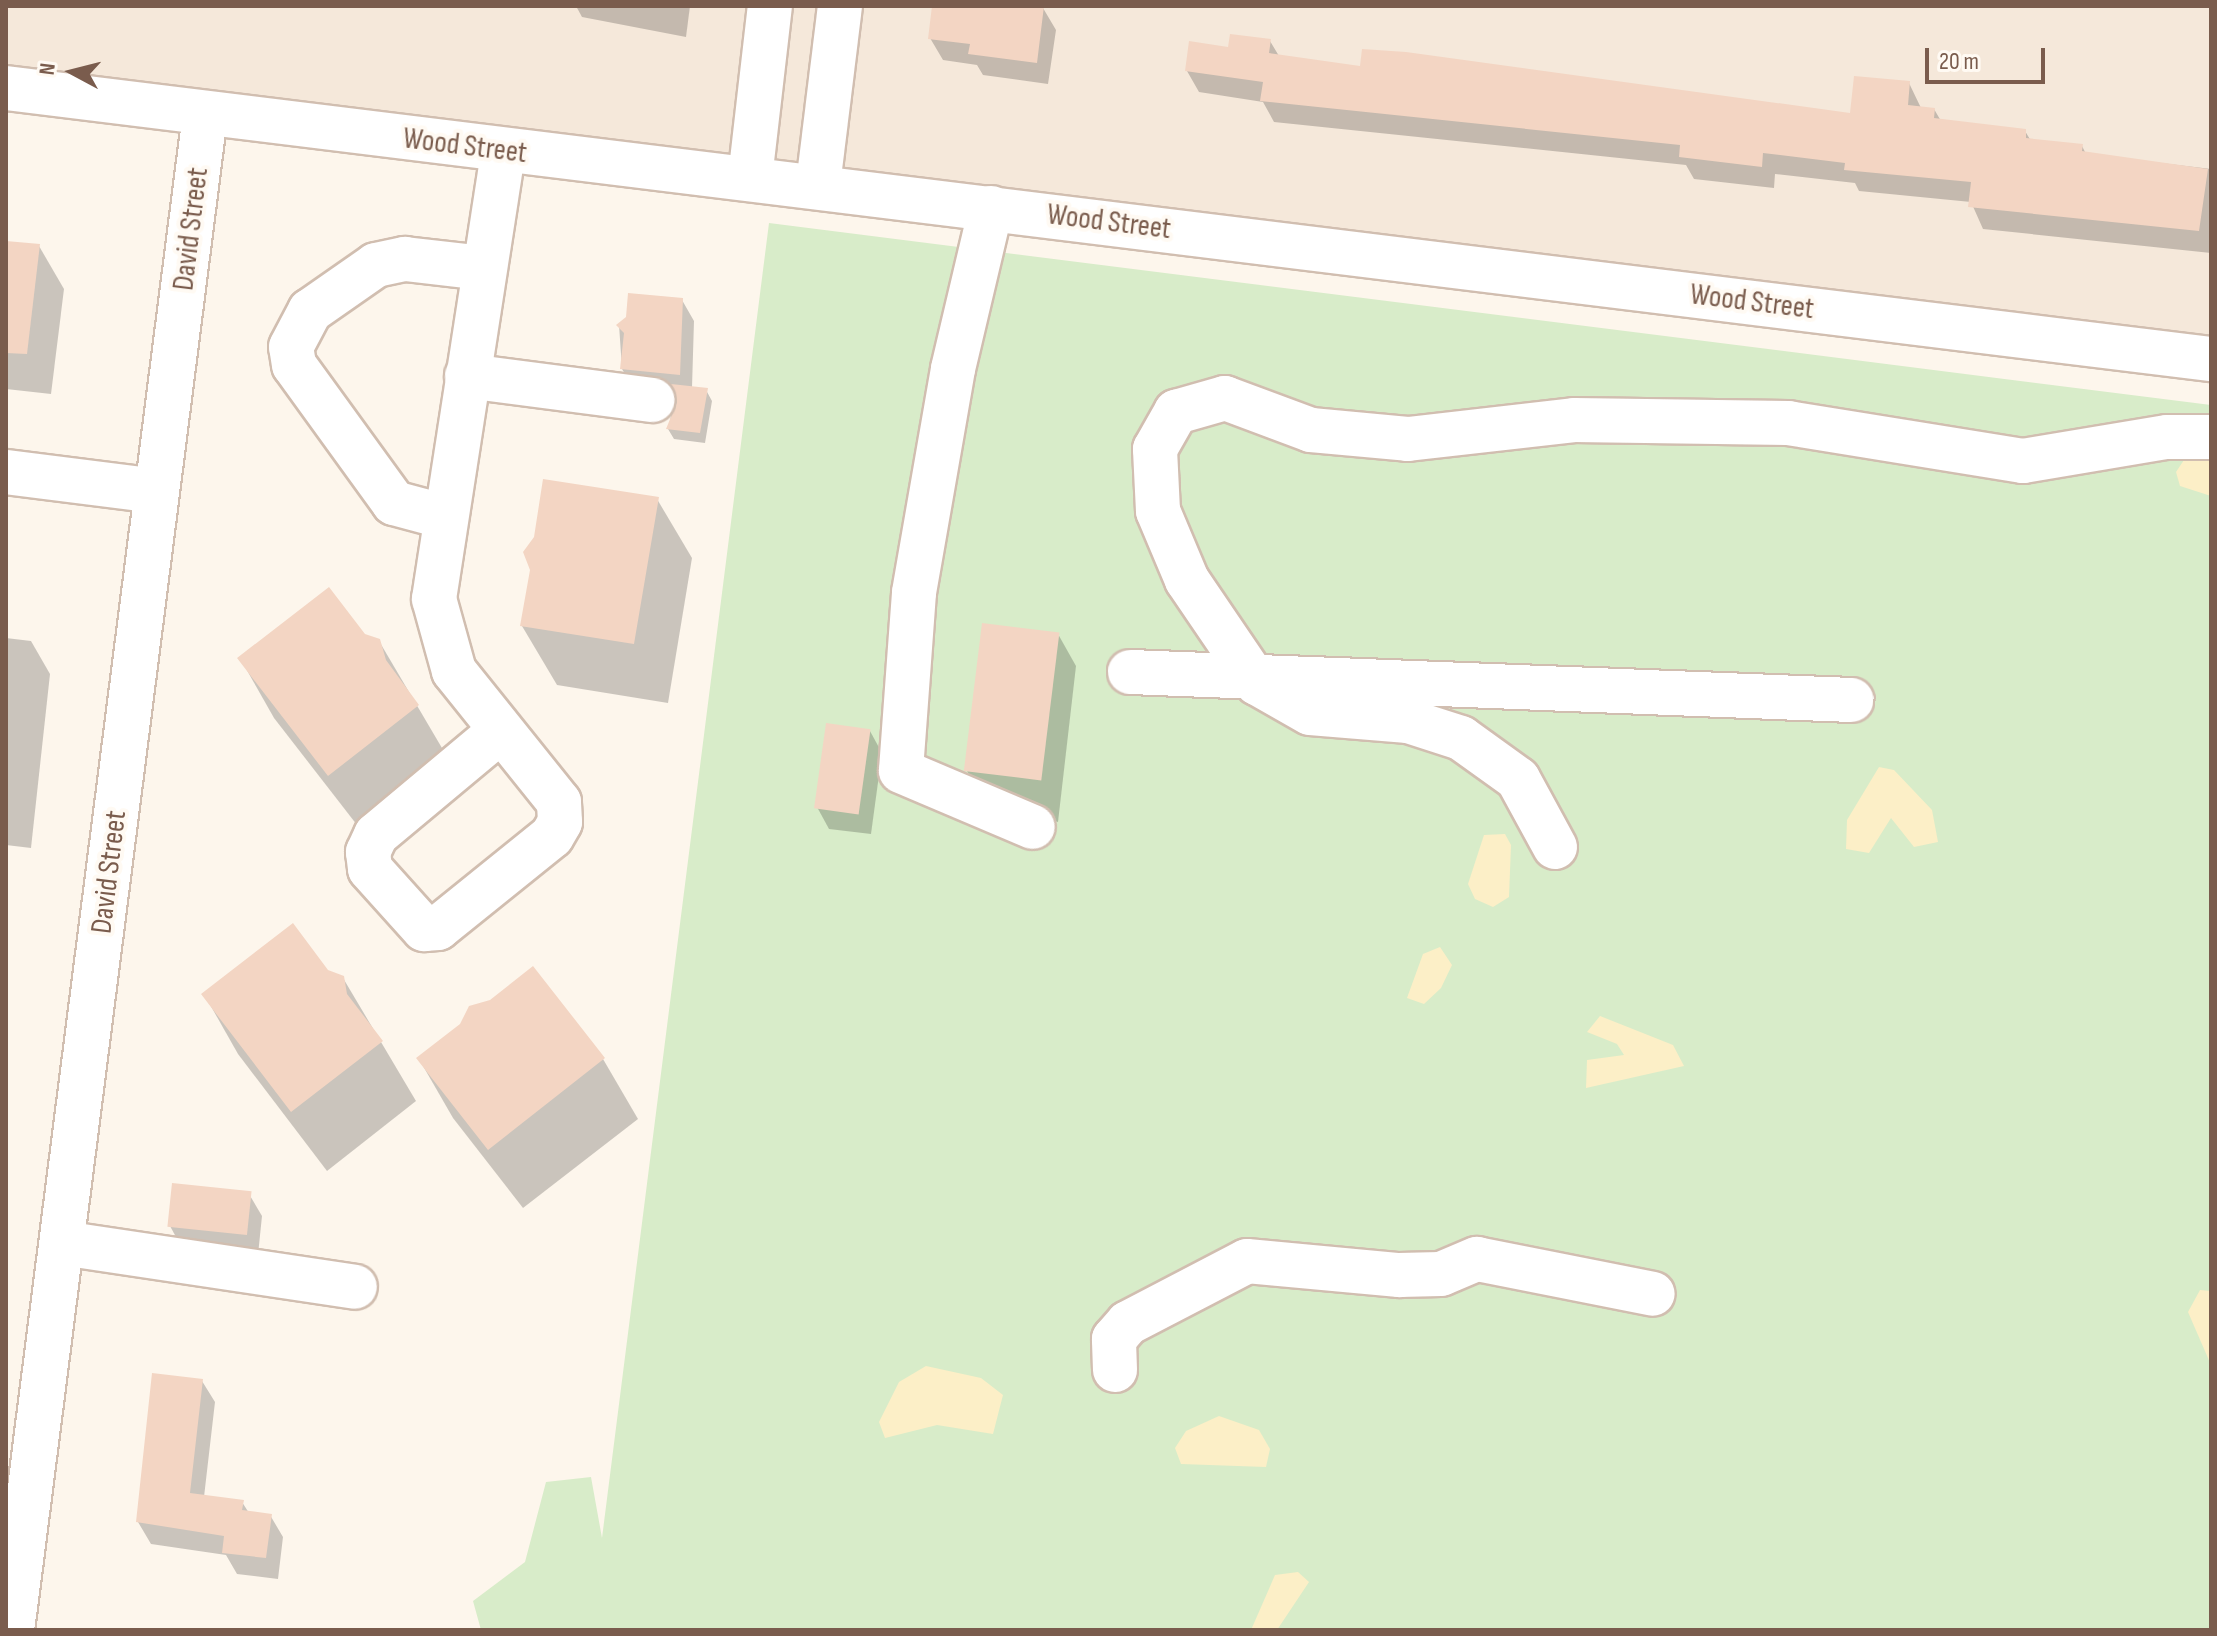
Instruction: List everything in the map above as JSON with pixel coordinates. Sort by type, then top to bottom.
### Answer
[{"type":"street","points":[[750,178],[770,6]]},
{"type":"street","points":[[818,185],[840,6]]},
{"type":"street","name":"Wood Street","points":[[6,88],[503,151],[818,185],[2211,359]]},
{"type":"street","name":"David Street","points":[[12,1630],[205,114]]},
{"type":"street","points":[[498,733],[376,835],[368,852],[370,869],[424,929],[438,928],[552,836],[560,822],[559,802],[498,733],[454,671],[438,632],[434,599],[503,151]]},
{"type":"street","points":[[991,208],[953,369],[914,593],[901,771],[1033,827]]},
{"type":"street","points":[[446,517],[394,503],[294,365],[291,347],[310,311],[376,265],[405,259],[484,268]]},
{"type":"street","points":[[467,376],[652,400]]},
{"type":"street","points":[[1555,847],[1518,779],[1471,743],[1408,721],[1310,713],[1268,694],[1252,677],[1187,580],[1154,494],[1157,438],[1176,412],[1196,401],[1225,398],[1311,430],[1358,437],[1593,420],[1788,423],[2023,461],[2167,437],[2211,437]]},
{"type":"street","points":[[6,472],[156,491]]},
{"type":"street","points":[[1130,672],[1851,700]]},
{"type":"street","points":[[62,1243],[355,1287]]},
{"type":"street","points":[[1115,1370],[1114,1339],[1128,1323],[1247,1261],[1425,1275],[1477,1259],[1653,1294]]},
{"type":"shaded area","points":[[6,6],[2211,6],[2211,357],[6,81]]},
{"type":"green space","points":[[769,223],[2211,405],[2211,1630],[481,1630],[473,1601],[525,1562],[546,1482],[591,1477],[602,1538]]},
{"type":"sand","points":[[2186,457],[2211,461],[2211,496],[2180,486],[2176,472]]},
{"type":"sand","points":[[1879,767],[1894,770],[1932,810],[1938,842],[1914,847],[1891,818],[1869,853],[1846,849],[1847,820]]},
{"type":"sand","points":[[1505,834],[1511,845],[1509,897],[1493,907],[1475,899],[1468,884],[1484,835]]},
{"type":"sand","points":[[1440,947],[1452,965],[1441,988],[1424,1004],[1407,998],[1423,954]]},
{"type":"sand","points":[[1600,1016],[1673,1045],[1684,1066],[1586,1088],[1587,1060],[1624,1055],[1617,1044],[1587,1032]]},
{"type":"sand","points":[[2200,1290],[2211,1291],[2211,1365],[2188,1312]]},
{"type":"sand","points":[[926,1366],[981,1378],[1003,1395],[993,1434],[937,1425],[885,1438],[879,1422],[899,1382]]},
{"type":"sand","points":[[1219,1416],[1259,1430],[1270,1449],[1266,1467],[1181,1464],[1175,1448],[1186,1431]]},
{"type":"sand","points":[[1298,1572],[1309,1582],[1277,1630],[1251,1630],[1275,1575]]},
{"type":"building","points":[[932,6],[1044,6],[1037,63],[968,54],[970,44],[928,39]]},
{"type":"building","points":[[1230,34],[1271,39],[1269,53],[1360,66],[1362,49],[1406,52],[1850,113],[1854,76],[1910,81],[1908,105],[1935,108],[1934,118],[2026,129],[2026,138],[2083,144],[2082,151],[2208,169],[2199,231],[1968,207],[1971,182],[1844,170],[1845,163],[1763,153],[1762,167],[1679,157],[1680,145],[1260,101],[1263,82],[1185,71],[1189,41],[1228,47]]},
{"type":"building","points":[[6,241],[40,244],[27,354],[6,353]]},
{"type":"building","points":[[628,293],[683,298],[680,375],[620,369],[624,333],[616,325],[626,317]]},
{"type":"building","points":[[671,384],[708,388],[700,433],[666,429],[677,402]]},
{"type":"building","points":[[543,479],[659,497],[634,644],[520,626],[530,570],[523,552],[534,537]]},
{"type":"building","points":[[329,587],[365,634],[380,639],[386,660],[419,705],[328,776],[237,658]]},
{"type":"building","points":[[982,623],[1059,633],[1041,780],[964,771]]},
{"type":"building","points":[[826,723],[871,729],[859,814],[814,808]]},
{"type":"building","points":[[293,923],[328,970],[344,976],[347,994],[383,1041],[291,1112],[201,994]]},
{"type":"building","points":[[533,966],[605,1058],[488,1150],[416,1058],[460,1024],[469,1006],[490,1000]]},
{"type":"building","points":[[172,1183],[252,1191],[247,1235],[167,1227]]},
{"type":"building","points":[[152,1373],[203,1379],[190,1493],[244,1500],[242,1510],[272,1514],[266,1558],[222,1553],[224,1536],[136,1522]]}]
